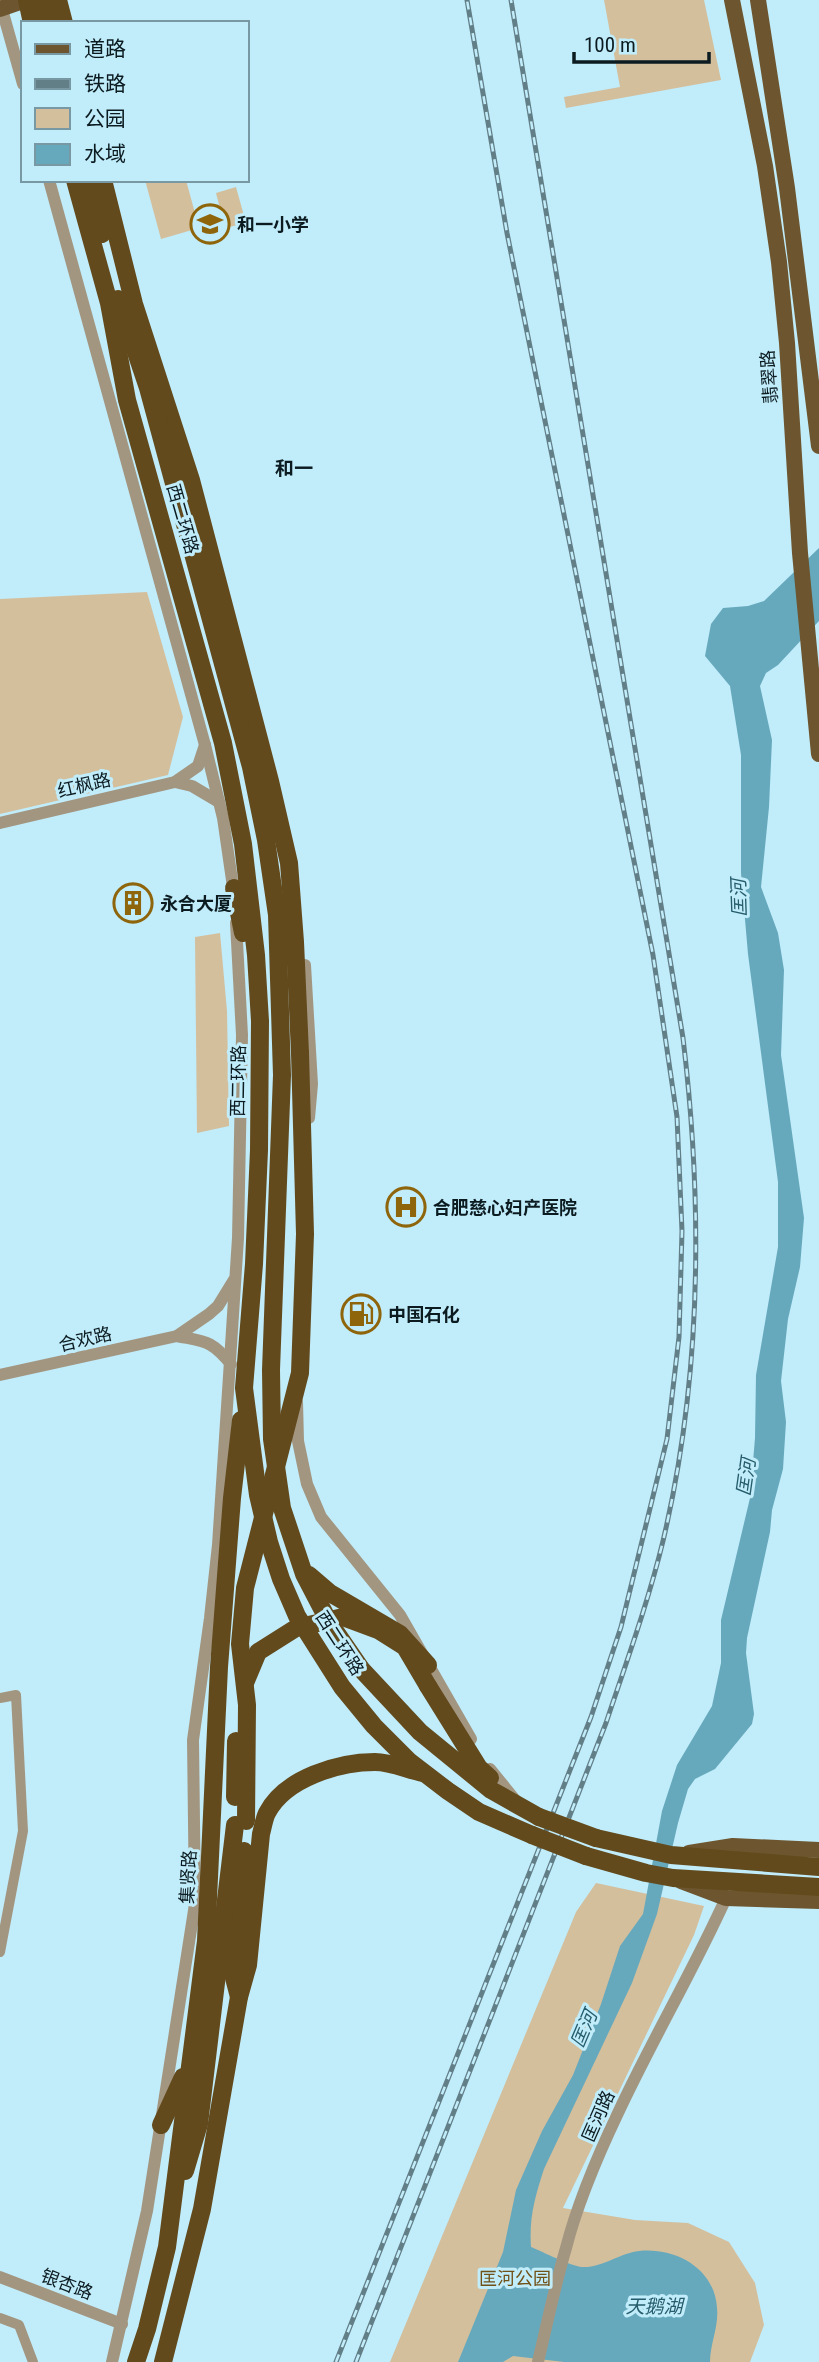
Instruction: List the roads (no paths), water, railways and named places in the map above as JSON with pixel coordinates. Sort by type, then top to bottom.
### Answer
[{"type":"highway","points":[[27,0],[32,21]]},
{"type":"highway","points":[[43,0],[48,21]]},
{"type":"highway","points":[[58,0],[63,21]]},
{"type":"highway","points":[[76,182],[94,230]]},
{"type":"highway","points":[[88,182],[94,230]]},
{"type":"highway","name":"西二环路","points":[[104,182],[134,304],[191,480],[289,863],[300,1053]]},
{"type":"highway","name":"西二环路","points":[[94,230],[148,388],[251,767],[266,840],[277,917],[282,1075],[271,1370],[272,1439],[282,1508],[301,1564],[329,1622],[362,1670],[420,1732],[491,1790],[539,1817],[596,1838],[671,1855]]},
{"type":"highway","name":"西二环路","points":[[94,230],[127,400],[223,743],[243,844],[256,955],[260,1021],[257,1201],[244,1388],[258,1495],[281,1579],[297,1616],[342,1686],[374,1726],[426,1774],[479,1812],[586,1856],[646,1873],[726,1890]]},
{"type":"highway","points":[[134,304],[148,388]]},
{"type":"highway","points":[[234,888],[260,1021]]},
{"type":"highway","points":[[239,1997],[233,1974],[247,1705],[240,1644],[245,1588],[300,1373],[305,1234],[300,1053],[277,917]]},
{"type":"highway","name":"集贤路","points":[[136,2362],[148,2329],[167,2247],[206,1941],[219,1667],[232,1498],[244,1388]]},
{"type":"highway","points":[[221,1495],[225,1588]]},
{"type":"highway","points":[[301,1564],[314,1581],[330,1593],[400,1633],[428,1665]]},
{"type":"highway","points":[[170,2223],[199,2124],[241,1823],[237,1702],[258,1652],[296,1628],[343,1617],[378,1630],[405,1647],[479,1768],[521,1807]]},
{"type":"highway","points":[[163,2362],[202,2209],[239,1997],[248,1965],[261,1834],[268,1813],[279,1797],[310,1776],[345,1764],[378,1762],[426,1774]]},
{"type":"highway","points":[[671,1855],[819,1867]]},
{"type":"highway","points":[[726,1890],[819,1886]]},
{"type":"highway","points":[[161,2125],[191,2062]]},
{"type":"main road","points":[[1,6],[27,0]]},
{"type":"main road","name":"翡翠路","points":[[732,0],[765,166],[779,262],[787,343],[800,553],[819,754]]},
{"type":"main road","points":[[758,0],[787,188],[819,446]]},
{"type":"main road","points":[[671,1855],[733,1846],[819,1850]]},
{"type":"main road","points":[[726,1890],[819,1901]]},
{"type":"street","points":[[1,6],[21,77]]},
{"type":"street","points":[[50,182],[219,802],[234,888],[242,1035],[238,1238],[231,1364],[210,1618],[193,1740],[195,1904],[147,2211],[112,2362]]},
{"type":"street","points":[[175,782],[198,766],[205,745]]},
{"type":"street","points":[[175,782],[192,786],[219,802]]},
{"type":"street","name":"红枫路","points":[[0,823],[175,782]]},
{"type":"street","points":[[295,942],[304,964],[312,1084],[297,1262],[298,1441],[307,1484],[321,1517],[400,1615],[486,1764],[521,1807]]},
{"type":"street","points":[[177,1336],[218,1306],[235,1279]]},
{"type":"street","points":[[177,1336],[217,1347],[231,1364]]},
{"type":"street","name":"合欢路","points":[[0,1375],[177,1336]]},
{"type":"street","points":[[0,1698],[16,1695],[23,1831],[0,1952]]},
{"type":"street","name":"匡河路","points":[[538,2362],[566,2245],[617,2114],[698,1959],[726,1890]]},
{"type":"street","name":"银杏路","points":[[0,2277],[122,2324]]},
{"type":"street","points":[[0,2318],[19,2325],[33,2362]]},
{"type":"water","name":"天鹅湖","points":[[819,548],[819,621],[778,665],[766,673],[760,686],[772,740],[761,887],[778,933],[784,970],[781,1055],[804,1218],[800,1267],[788,1319],[781,1381],[786,1422],[783,1469],[772,1510],[770,1532],[747,1638],[746,1653],[754,1714],[752,1724],[715,1769],[695,1779],[688,1789],[657,1914],[632,1983],[544,2169],[535,2198],[531,2226],[531,2247],[577,2266],[589,2267],[639,2251],[667,2253],[691,2263],[709,2282],[715,2294],[717,2315],[710,2362],[564,2362],[513,2356],[503,2362],[458,2362],[503,2252],[516,2190],[542,2131],[573,2075],[620,1946],[643,1914],[662,1811],[677,1765],[712,1706],[721,1663],[721,1620],[750,1498],[756,1375],[778,1247],[778,1182],[748,954],[741,873],[741,755],[730,686],[705,656],[711,624],[723,608],[748,606],[764,601]]},
{"type":"railway","points":[[336,2362],[591,1717],[621,1627],[667,1439],[679,1337],[682,1231],[677,1117],[653,955],[507,233],[467,0]]},
{"type":"railway","points":[[356,2362],[606,1723],[629,1655],[651,1587],[676,1479],[692,1353],[696,1227],[694,1164],[683,1038],[511,0]]},
{"type":"place","name":"和一小学","points":[[210,224]]},
{"type":"place","name":"永合大厦","points":[[133,903]]},
{"type":"place","name":"合肥慈心妇产医院","points":[[406,1207]]},
{"type":"place","name":"中国石化","points":[[361,1314]]},
{"type":"district","name":"和一","points":[[294,468]]},
{"type":"water label","name":"匡河","points":[[739,898]]},
{"type":"water label","name":"匡河","points":[[746,1477]]},
{"type":"water label","name":"匡河","points":[[584,2029]]},
{"type":"park label","name":"匡河公园","points":[[515,2278]]}]
